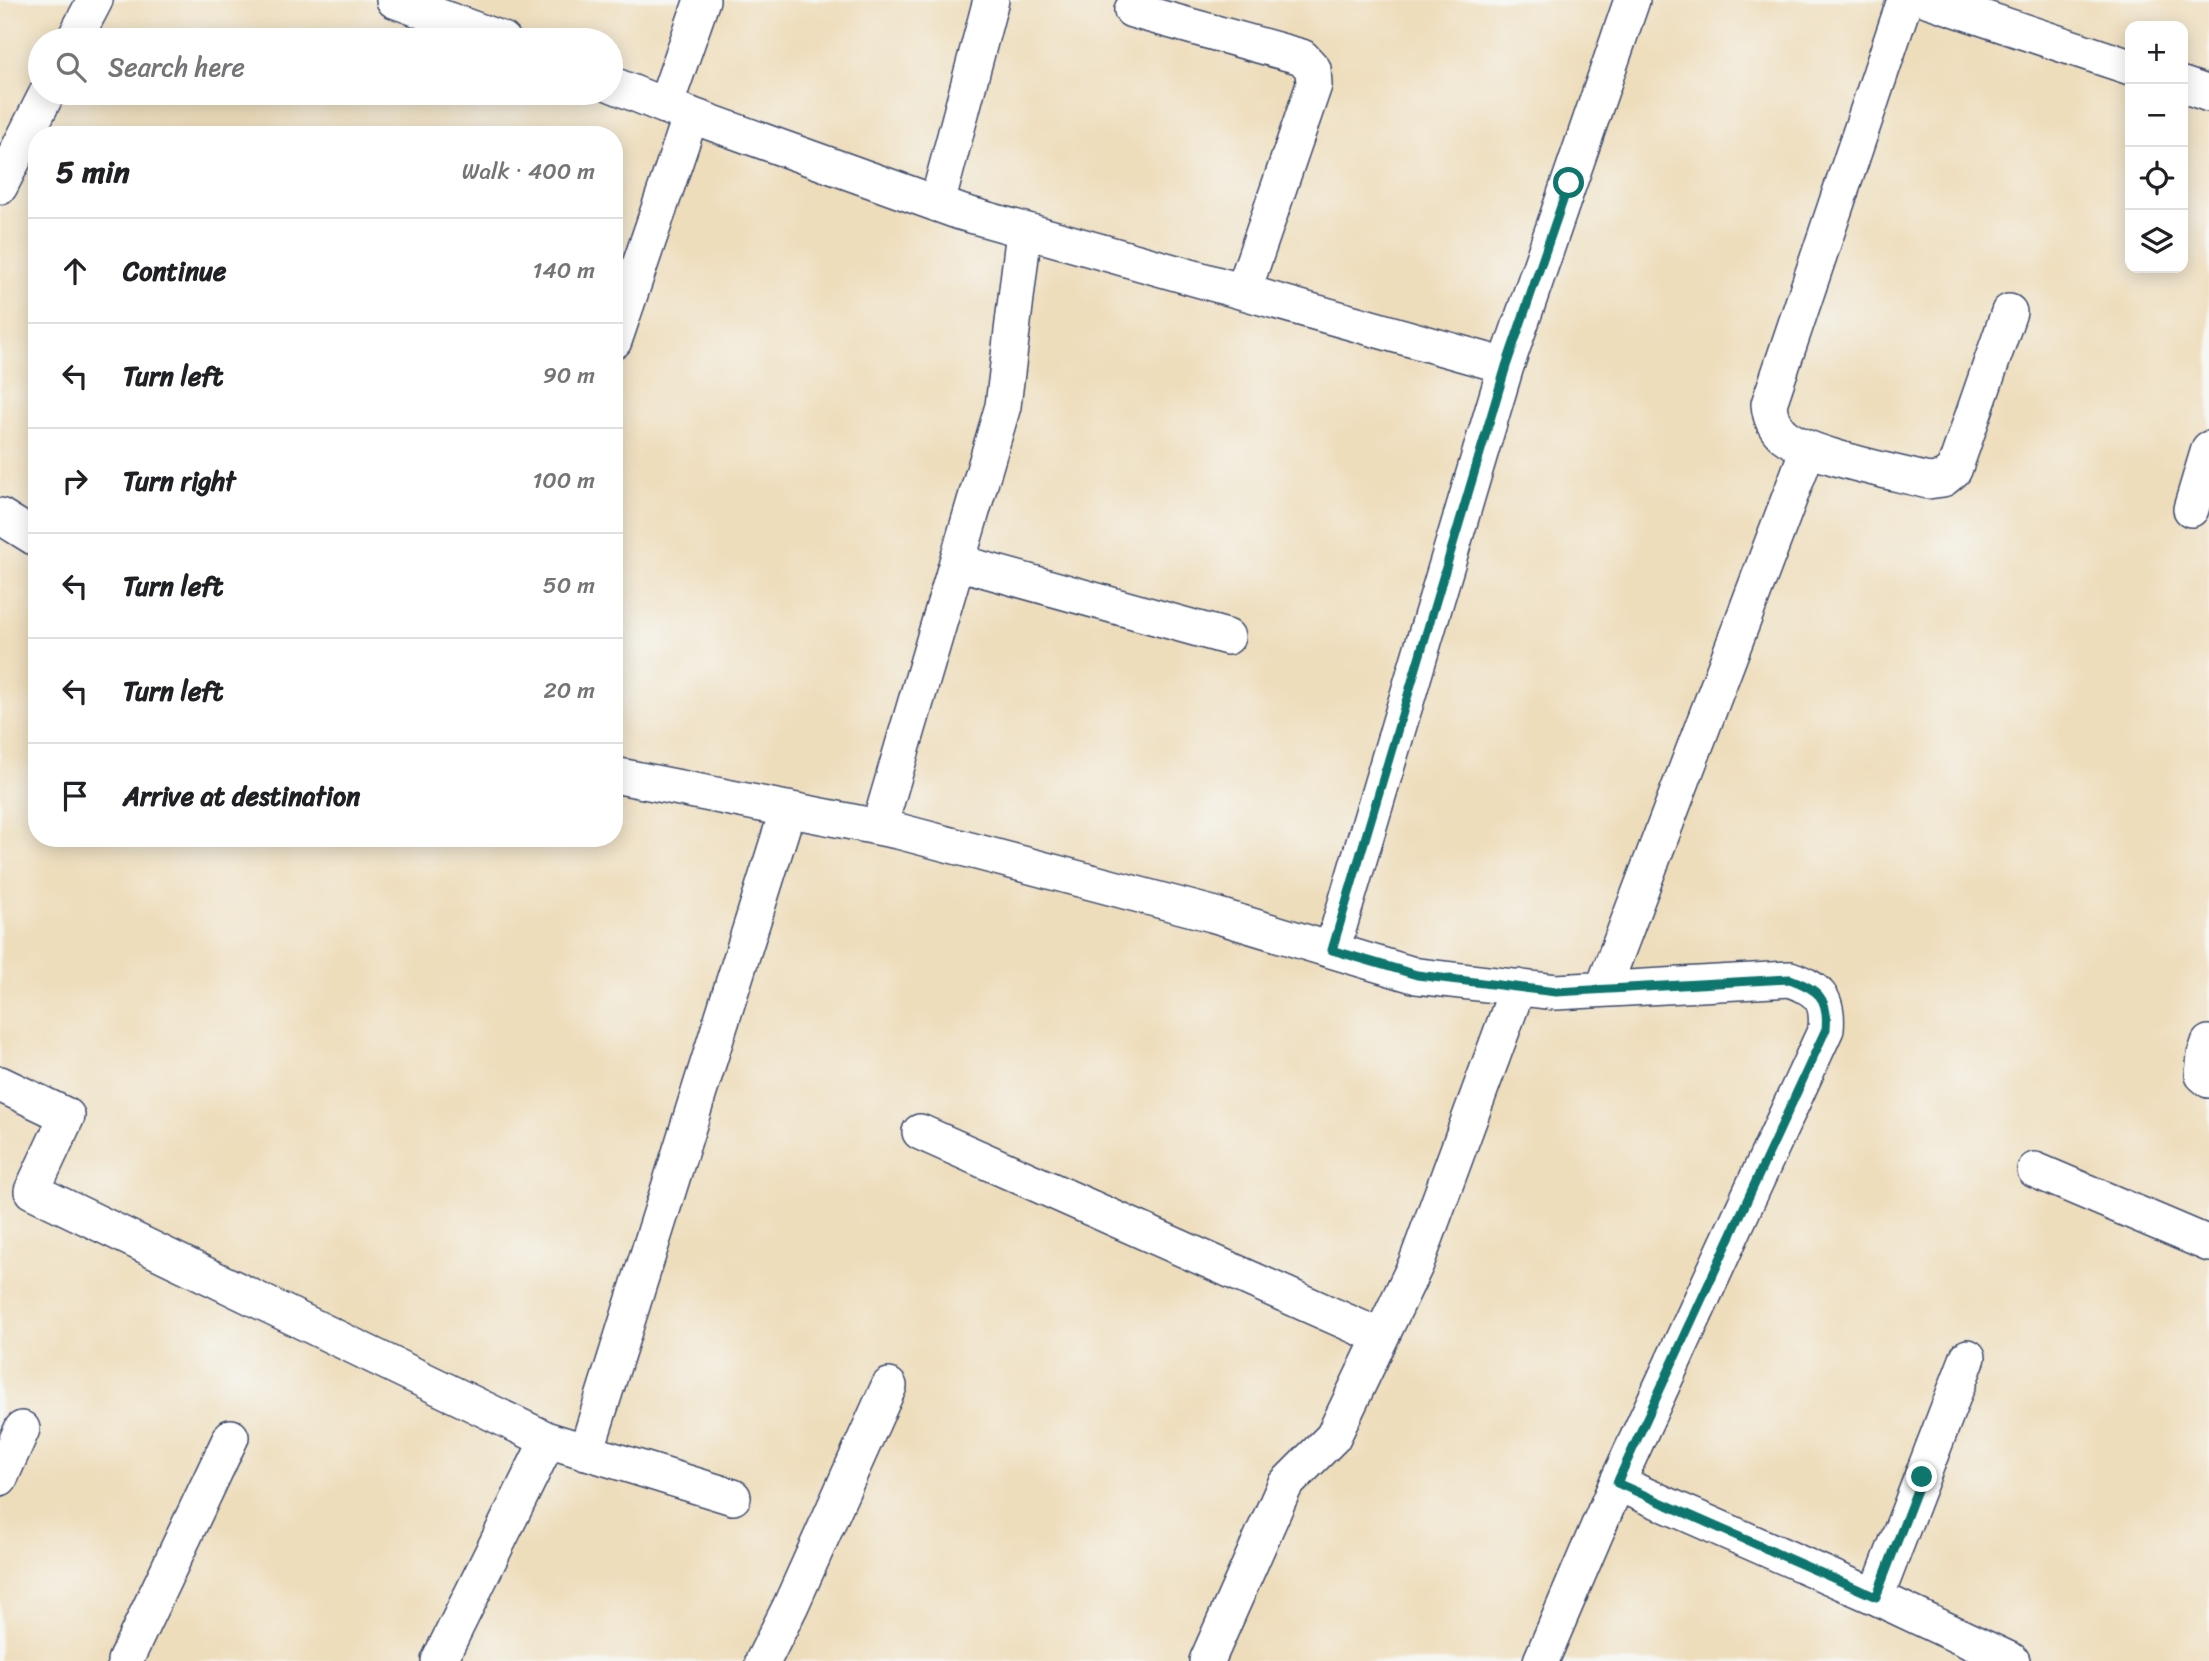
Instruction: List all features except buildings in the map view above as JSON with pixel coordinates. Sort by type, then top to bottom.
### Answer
[{"type":"street","points":[[80,28],[95,0]]},
{"type":"street","points":[[394,0],[470,28]]},
{"type":"street","points":[[623,309],[678,111],[702,0]]},
{"type":"street","points":[[937,204],[991,0]]},
{"type":"street","points":[[1332,950],[1506,366],[1632,0]]},
{"type":"street","points":[[1905,0],[1769,404],[1771,419],[1780,432],[1808,449],[1928,481],[1942,479],[1954,470],[2009,312]]},
{"type":"street","points":[[1928,0],[2125,65]]},
{"type":"street","points":[[1132,10],[1302,57],[1313,69],[1314,85],[1243,292]]},
{"type":"street","points":[[2188,87],[2209,94]]},
{"type":"street","points":[[623,89],[937,204],[1506,366]]},
{"type":"street","points":[[30,126],[41,105]]},
{"type":"street","points":[[0,186],[28,131]]},
{"type":"street","points":[[879,827],[1003,405],[1024,230]]},
{"type":"street","points":[[1603,989],[1808,449]]},
{"type":"street","points":[[2191,509],[2209,449]]},
{"type":"street","points":[[0,516],[28,533]]},
{"type":"street","points":[[957,562],[1227,637]]},
{"type":"street","points":[[623,777],[879,827],[1212,914],[1417,975],[1556,992],[1790,979],[1812,987],[1822,1000],[1828,1016],[1826,1029],[1617,1483],[1541,1661]]},
{"type":"street","points":[[586,1452],[788,809]]},
{"type":"street","points":[[1207,1661],[1285,1485],[1333,1437],[1416,1264],[1518,987]]},
{"type":"street","points":[[2209,1043],[2204,1055],[2203,1076],[2209,1080]]},
{"type":"street","points":[[0,1084],[67,1116],[32,1191],[548,1440],[733,1497]]},
{"type":"street","points":[[920,1132],[1381,1337]]},
{"type":"street","points":[[2035,1171],[2209,1244]]},
{"type":"street","points":[[1876,1597],[1968,1357]]},
{"type":"street","points":[[763,1661],[889,1386]]},
{"type":"street","points":[[0,1478],[22,1429]]},
{"type":"street","points":[[125,1661],[231,1437]]},
{"type":"street","points":[[439,1661],[548,1440]]},
{"type":"street","points":[[1617,1483],[1876,1597],[2012,1661]]},
{"type":"route","points":[[1569,183],[1506,366],[1332,950],[1417,975],[1556,992],[1790,979],[1812,987],[1822,1000],[1828,1016],[1826,1029],[1617,1483],[1876,1597],[1922,1477]]}]
